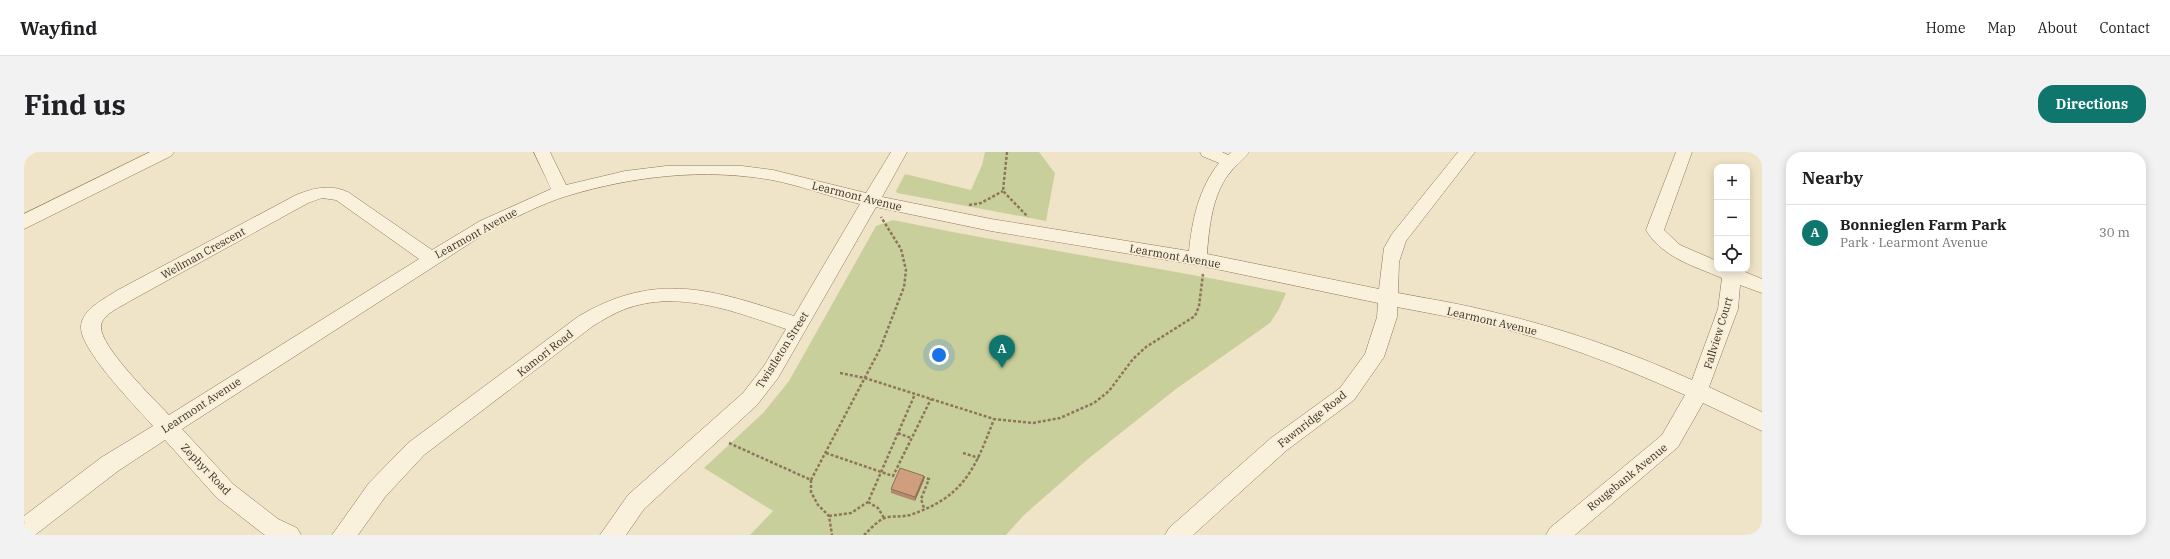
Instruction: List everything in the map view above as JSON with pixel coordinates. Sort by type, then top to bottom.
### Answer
[{"type":"street","points":[[24,222],[165,152]]},
{"type":"street","points":[[542,152],[561,192]]},
{"type":"street","name":"Twistleton Street","points":[[612,535],[636,502],[750,398],[770,372],[798,325],[876,208],[899,152]]},
{"type":"street","points":[[1208,152],[1235,157]]},
{"type":"street","name":"Fawnridge Road","points":[[1177,535],[1279,444],[1347,394],[1374,357],[1387,317],[1390,262],[1398,238],[1467,152]]},
{"type":"street","points":[[1684,152],[1655,230],[1664,242],[1672,248],[1714,266]]},
{"type":"street","points":[[1200,266],[1203,213],[1215,180],[1235,157]]},
{"type":"street","name":"Learmont Avenue","points":[[24,530],[110,464],[166,427],[430,258],[498,218],[561,192],[602,181],[647,172],[720,162],[773,175],[876,208],[1012,230],[1200,266],[1389,298],[1493,319],[1542,332],[1639,365],[1698,391],[1762,422]]},
{"type":"street","name":"Wellman Crescent","points":[[166,427],[109,363],[98,345],[91,326],[97,313],[105,307],[302,199],[322,192],[330,192],[342,196],[430,258]]},
{"type":"street","name":"Fallview Court","points":[[1698,391],[1728,309],[1722,272]]},
{"type":"street","points":[[1727,272],[1762,286]]},
{"type":"street","name":"Kamori Road","points":[[344,535],[377,490],[416,449],[586,321],[622,302],[666,294],[701,295],[798,325]]},
{"type":"street","name":"Rougebank Avenue","points":[[1558,535],[1665,446],[1690,408],[1698,391]]},
{"type":"street","name":"Zephyr Road","points":[[166,427],[225,491],[270,526],[288,535]]},
{"type":"path","points":[[1003,191],[1007,152]]},
{"type":"path","points":[[966,204],[981,203],[1003,191]]},
{"type":"path","points":[[1003,191],[1026,213],[1028,220]]},
{"type":"path","points":[[832,535],[829,516],[818,505],[811,492],[811,480],[880,349],[904,287],[906,270],[901,249],[876,208]]},
{"type":"path","points":[[840,373],[865,378],[994,419],[1033,423],[1060,418],[1094,403],[1109,391],[1133,359],[1146,347],[1195,316],[1200,306],[1200,266]]},
{"type":"path","points":[[829,516],[851,513],[868,502],[880,471],[915,394]]},
{"type":"path","points":[[826,453],[893,476],[931,399]]},
{"type":"path","points":[[864,535],[884,518],[906,516],[924,509],[946,498],[960,487],[972,473],[980,458],[994,419]]},
{"type":"path","points":[[898,433],[911,438]]},
{"type":"path","points":[[728,443],[811,480]]},
{"type":"path","points":[[963,453],[980,458]]},
{"type":"path","points":[[897,469],[903,471]]},
{"type":"path","points":[[916,475],[929,479],[921,499],[924,509]]},
{"type":"path","points":[[868,502],[878,508],[884,518]]},
{"type":"green space","points":[[985,152],[1039,152],[1055,173],[1046,221],[897,193],[896,191],[905,174],[971,190],[982,165]]},
{"type":"green space","points":[[893,220],[1286,293],[1279,309],[1270,323],[1176,389],[1088,459],[1024,515],[1006,535],[750,535],[773,511],[704,468],[764,412],[789,381],[876,226]]},
{"type":"building","points":[[900,468],[924,476],[915,497],[891,489]]},
{"type":"place","name":"Bonnieglen Farm Park","points":[[1002,368]]}]
